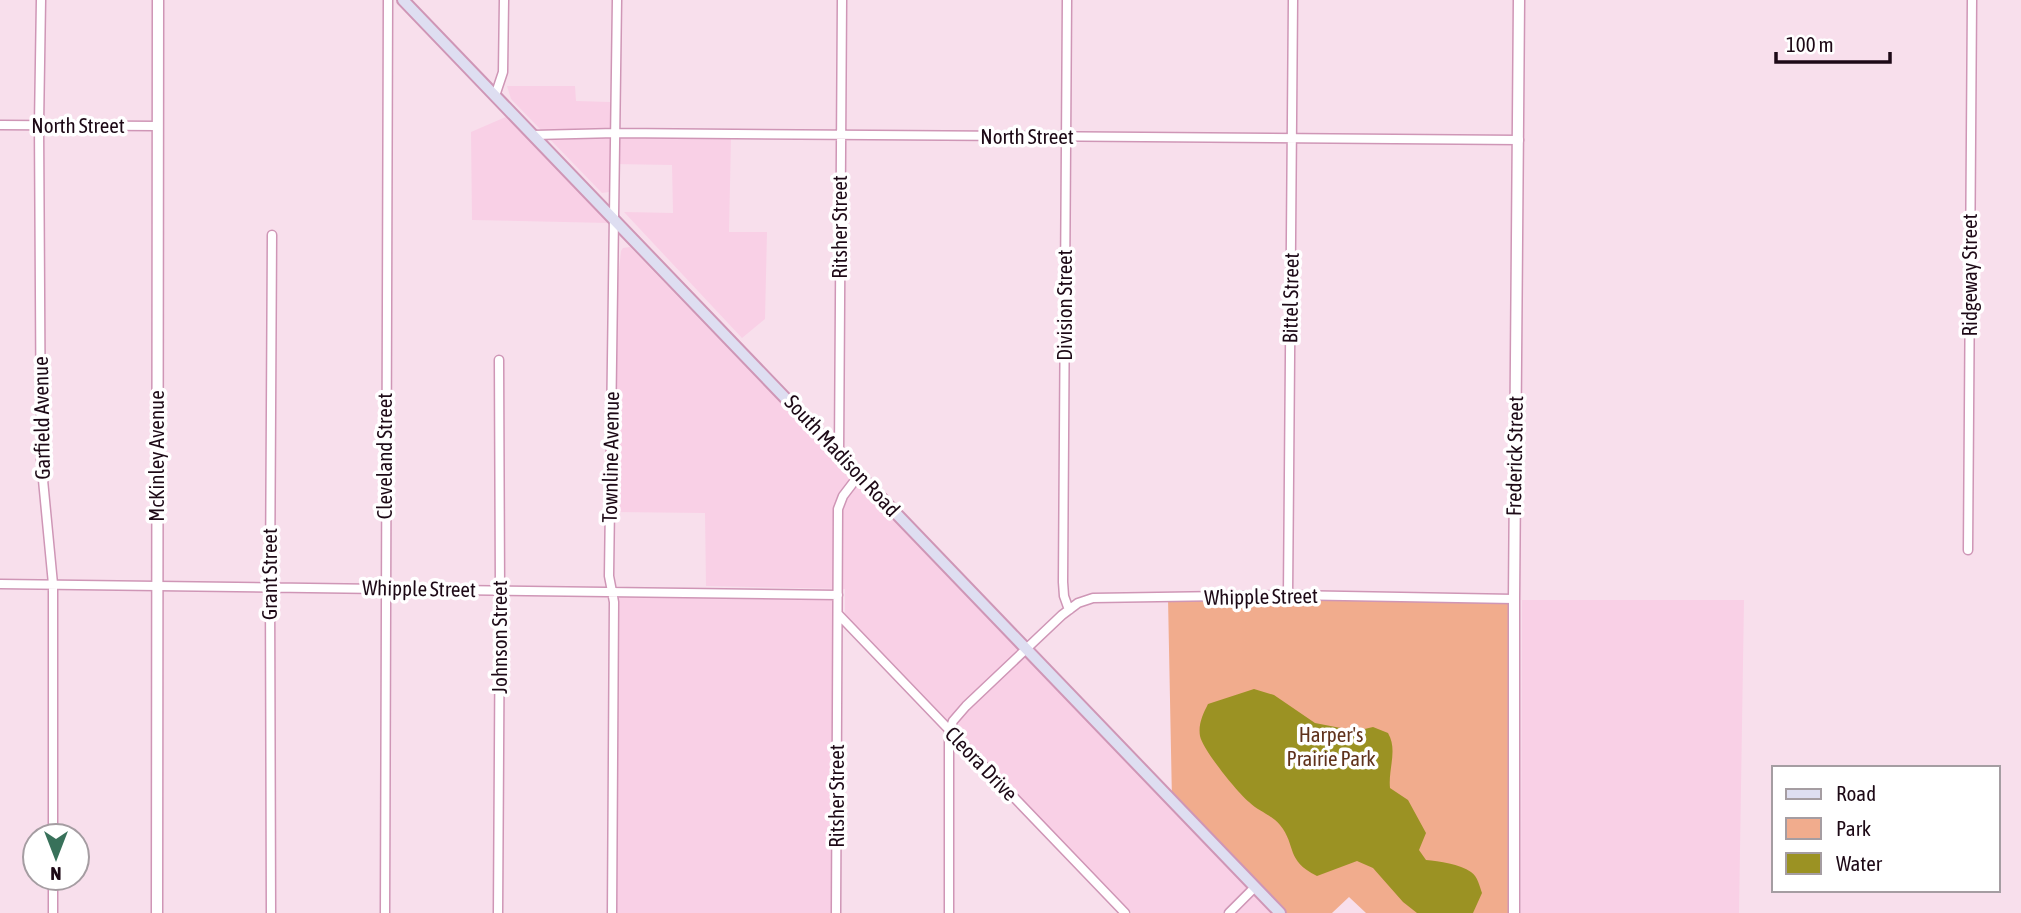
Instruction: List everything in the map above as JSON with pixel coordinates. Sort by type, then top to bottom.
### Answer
[{"type":"main road","name":"South Madison Road","points":[[402,0],[615,219],[683,293],[767,376],[1280,913]]},
{"type":"street","name":"Garfield Avenue","points":[[41,0],[41,459],[53,584],[53,822]]},
{"type":"street","name":"McKinley Avenue","points":[[158,0],[158,913]]},
{"type":"street","name":"Cleveland Street","points":[[385,913],[388,0]]},
{"type":"street","points":[[495,96],[503,72],[504,0]]},
{"type":"street","name":"Townline Avenue","points":[[611,913],[614,616],[610,576],[617,0]]},
{"type":"street","name":"Ritsher Street","points":[[839,454],[842,0]]},
{"type":"street","name":"Division Street","points":[[1067,0],[1063,582],[1069,610]]},
{"type":"street","name":"Bittel Street","points":[[1288,595],[1293,0]]},
{"type":"street","name":"Frederick Street","points":[[1514,913],[1519,0]]},
{"type":"street","name":"Ridgeway Street","points":[[1968,550],[1972,0]]},
{"type":"street","name":"North Street","points":[[0,125],[157,126]]},
{"type":"street","name":"North Street","points":[[534,135],[616,133],[1519,140]]},
{"type":"street","name":"Grant Street","points":[[271,913],[272,235]]},
{"type":"street","name":"Johnson Street","points":[[498,913],[499,360]]},
{"type":"street","name":"Ritsher Street","points":[[836,913],[838,509],[843,496],[859,475]]},
{"type":"street","name":"Whipple Street","points":[[0,584],[838,595]]},
{"type":"street","name":"Whipple Street","points":[[950,732],[958,714],[1069,610],[1078,603],[1093,598],[1288,595],[1514,598]]},
{"type":"street","name":"Cleora Drive","points":[[838,614],[1125,913]]},
{"type":"street","points":[[948,913],[950,732]]},
{"type":"street","points":[[1229,913],[1255,887]]},
{"type":"street","points":[[53,892],[53,913]]},
{"type":"shaded area","points":[[507,86],[575,86],[576,101],[610,102],[611,138],[731,137],[729,232],[767,232],[765,319],[742,338],[624,212],[673,213],[672,165],[612,164],[611,189],[602,193],[511,99]]},
{"type":"shaded area","points":[[508,116],[609,223],[472,220],[471,132]]},
{"type":"shaded area","points":[[630,247],[1187,825],[1280,913],[1132,913],[845,614],[845,589],[706,586],[705,513],[614,512],[618,279],[621,251]]},
{"type":"shaded area","points":[[612,591],[838,595],[836,913],[611,913]]},
{"type":"shaded area","points":[[1522,600],[1744,600],[1739,913],[1521,913]]},
{"type":"green space","name":"Harper's Prairie Park","points":[[1168,598],[1514,599],[1514,913],[1366,913],[1349,897],[1332,913],[1280,913],[1172,801]]},
{"type":"water","points":[[1254,689],[1274,695],[1315,723],[1356,731],[1373,727],[1388,733],[1392,746],[1390,788],[1408,800],[1426,833],[1419,850],[1426,860],[1455,865],[1473,874],[1482,893],[1473,913],[1417,913],[1403,902],[1373,868],[1357,861],[1317,876],[1300,864],[1280,825],[1237,789],[1214,760],[1200,736],[1200,723],[1208,704]]}]
